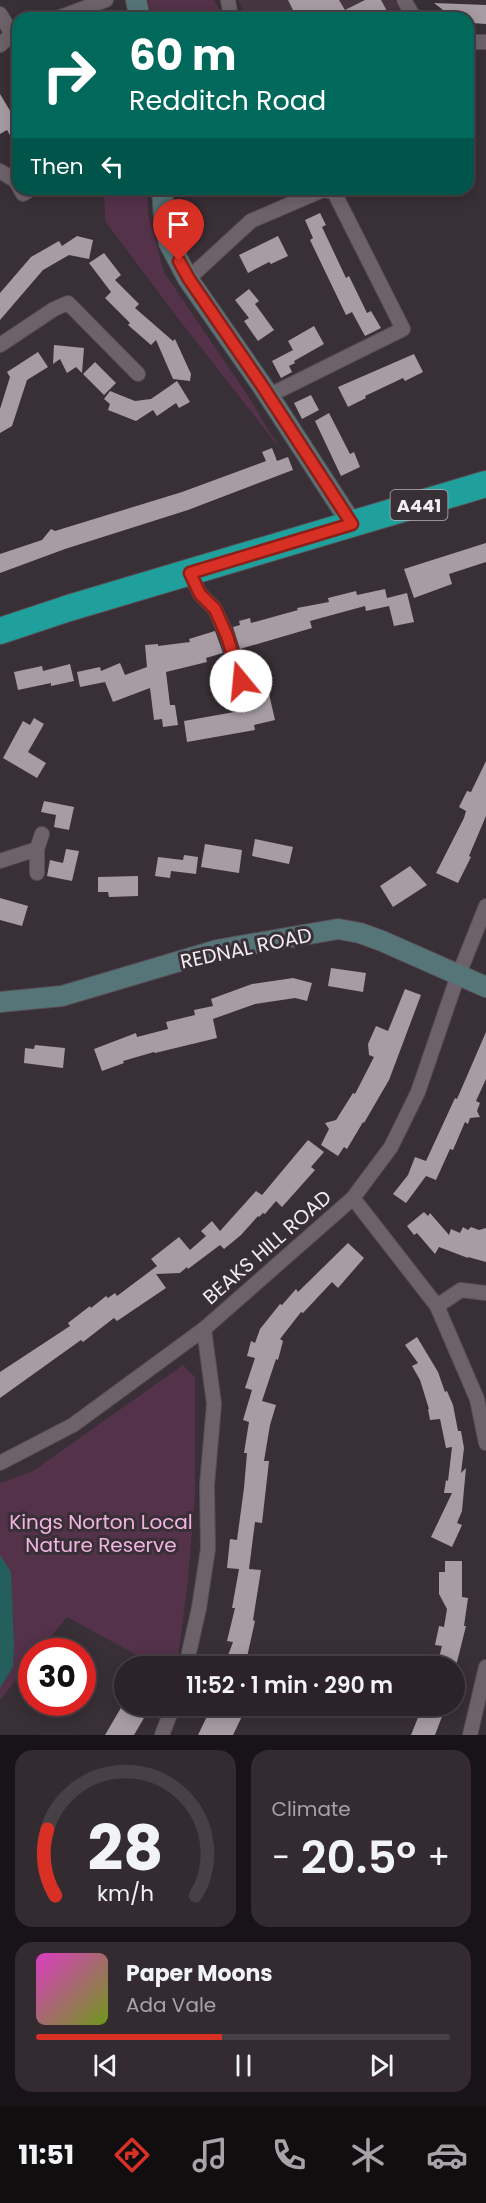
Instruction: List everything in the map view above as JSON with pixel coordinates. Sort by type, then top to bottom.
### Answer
[{"type":"highway","name":"A441","points":[[0,631],[69,608],[486,484]]},
{"type":"street","points":[[74,12],[106,0]]},
{"type":"street","points":[[0,14],[12,29]]},
{"type":"street","points":[[0,45],[12,35]]},
{"type":"street","points":[[162,195],[169,243],[189,279],[352,524]]},
{"type":"street","points":[[189,279],[251,221],[311,195]]},
{"type":"street","points":[[268,396],[403,328],[336,195]]},
{"type":"street","points":[[1,346],[54,309],[68,303],[138,374]]},
{"type":"street","points":[[190,573],[200,594],[215,609],[227,636],[241,681]]},
{"type":"street","points":[[222,689],[260,676]]},
{"type":"street","points":[[37,873],[37,849],[42,834]]},
{"type":"street","points":[[0,861],[37,849]]},
{"type":"street","name":"BEAKS HILL ROAD","points":[[0,1463],[73,1425],[204,1329],[353,1198],[391,1147],[418,1092],[486,906]]},
{"type":"street","name":"REDNAL ROAD","points":[[0,1002],[62,996],[217,950],[338,929],[360,933],[486,987]]},
{"type":"street","points":[[353,1198],[437,1305],[477,1399],[486,1443]]},
{"type":"street","points":[[437,1305],[461,1290],[486,1293]]},
{"type":"street","points":[[188,1656],[199,1608],[208,1549],[207,1485],[214,1404],[204,1329]]},
{"type":"street","points":[[470,1735],[486,1667]]},
{"type":"street","points":[[162,1735],[169,1716]]},
{"type":"shaded area","points":[[238,0],[394,0],[400,12],[244,12]]},
{"type":"shaded area","points":[[0,1555],[11,1572],[14,1646],[13,1667],[0,1688]]},
{"type":"green space","points":[[148,0],[214,0],[221,12],[151,12]]},
{"type":"green space","points":[[104,195],[147,195],[148,214],[164,272],[248,396],[281,450],[180,321],[105,221]]},
{"type":"green space","name":"Kings Norton Local Nature Reserve","points":[[183,1365],[195,1377],[195,1496],[178,1656],[139,1656],[67,1617],[50,1638],[18,1638],[18,1677],[0,1700],[0,1483],[33,1471]]},
{"type":"building","points":[[288,0],[339,0],[345,10],[365,0],[381,0],[387,11],[385,12],[294,12]]},
{"type":"building","points":[[434,3],[486,5],[486,24],[474,23],[474,12],[446,12]]},
{"type":"building","points":[[0,94],[12,114],[12,139],[7,130],[0,134]]},
{"type":"building","points":[[320,213],[326,225],[322,227],[346,278],[349,276],[367,313],[371,311],[381,328],[365,336],[352,312],[346,315],[310,240],[313,238],[305,220]]},
{"type":"building","points":[[77,236],[93,240],[89,259],[69,255],[43,270],[0,320],[0,293],[31,257],[59,241],[62,246]]},
{"type":"building","points":[[278,236],[288,256],[271,264],[269,262],[248,273],[239,255]]},
{"type":"building","points":[[104,253],[121,275],[115,280],[139,304],[135,308],[173,341],[175,339],[191,374],[190,381],[173,379],[156,340],[151,345],[128,325],[130,323],[105,298],[111,292],[89,263]]},
{"type":"building","points":[[249,289],[259,301],[255,304],[274,330],[258,341],[244,321],[249,318],[235,300]]},
{"type":"building","points":[[314,326],[324,344],[294,361],[295,363],[289,366],[292,372],[281,378],[272,361],[293,350],[288,341]]},
{"type":"building","points":[[54,345],[84,348],[82,373],[76,367],[67,373],[60,359],[53,364]]},
{"type":"building","points":[[38,352],[48,367],[27,380],[12,426],[0,433],[0,409],[10,377],[7,372]]},
{"type":"building","points":[[414,354],[423,372],[405,381],[403,378],[365,396],[366,398],[348,407],[338,387]]},
{"type":"building","points":[[95,362],[116,383],[104,395],[83,374]]},
{"type":"building","points":[[177,381],[190,402],[179,408],[176,403],[157,416],[153,410],[136,421],[108,410],[110,404],[104,399],[110,391],[135,401],[151,399]]},
{"type":"building","points":[[311,395],[319,410],[302,419],[294,403]]},
{"type":"building","points":[[329,413],[350,454],[354,452],[360,467],[341,476],[315,421]]},
{"type":"building","points":[[272,448],[277,461],[288,457],[293,470],[188,510],[65,549],[0,573],[0,554],[42,540],[51,529],[55,531],[182,492],[266,461],[262,452]]},
{"type":"building","points":[[486,543],[486,562],[449,574],[452,584],[414,598],[404,569]]},
{"type":"building","points":[[385,589],[387,598],[407,593],[414,622],[394,626],[389,606],[366,611],[365,606],[310,621],[312,628],[240,649],[233,627],[240,625],[239,621],[250,618],[251,623],[298,610],[297,608],[329,602],[328,598],[356,591],[357,595]]},
{"type":"building","points":[[215,631],[223,653],[206,658],[207,662],[166,672],[170,705],[175,705],[178,725],[163,727],[162,719],[154,720],[150,688],[113,702],[105,682],[80,687],[77,672],[100,667],[101,671],[120,663],[125,675],[147,667],[145,645],[158,644],[158,646],[190,642],[189,639]]},
{"type":"building","points":[[70,664],[74,681],[18,690],[14,672],[42,666],[43,671]]},
{"type":"building","points":[[269,694],[275,720],[254,725],[255,730],[187,742],[184,721],[240,711],[239,707],[253,704],[258,700],[257,697]]},
{"type":"building","points":[[34,718],[44,724],[28,752],[46,763],[37,778],[3,758],[23,721],[30,725]]},
{"type":"building","points":[[486,761],[486,816],[469,856],[471,857],[458,883],[436,873],[464,818],[466,811],[459,807],[467,791],[471,792]]},
{"type":"building","points":[[44,801],[74,807],[69,830],[54,827],[56,815],[41,812]]},
{"type":"building","points":[[255,839],[293,847],[289,864],[252,856]]},
{"type":"building","points":[[205,844],[242,850],[239,873],[201,867]]},
{"type":"building","points":[[66,849],[79,851],[72,881],[47,876],[50,860],[63,863]]},
{"type":"building","points":[[184,855],[198,857],[196,874],[171,871],[170,878],[155,876],[158,857],[183,860]]},
{"type":"building","points":[[410,866],[427,885],[393,907],[380,886]]},
{"type":"building","points":[[138,876],[138,896],[109,897],[108,892],[98,892],[98,877]]},
{"type":"building","points":[[0,898],[28,906],[22,926],[0,920]]},
{"type":"building","points":[[331,968],[366,973],[363,992],[328,986]]},
{"type":"building","points":[[293,978],[312,983],[307,1001],[295,998],[255,1004],[213,1019],[217,1038],[154,1052],[123,1061],[124,1063],[102,1071],[94,1049],[136,1033],[137,1037],[168,1029],[166,1022],[195,1015],[194,1010],[213,1006],[211,999],[252,984]]},
{"type":"building","points":[[405,989],[421,995],[389,1080],[347,1149],[344,1147],[338,1156],[321,1145],[329,1129],[325,1123],[336,1120],[353,1093],[355,1094],[374,1057],[369,1055],[368,1044],[376,1026],[388,1031]]},
{"type":"building","points":[[486,1032],[486,1079],[476,1101],[480,1103],[477,1111],[480,1117],[470,1118],[468,1124],[465,1122],[436,1180],[426,1176],[406,1203],[393,1194],[408,1175],[415,1157],[426,1161],[455,1098],[457,1099]]},
{"type":"building","points":[[35,1045],[65,1048],[63,1068],[24,1063],[25,1048],[34,1049]]},
{"type":"building","points":[[308,1140],[324,1152],[311,1167],[315,1170],[282,1207],[276,1201],[265,1214],[258,1216],[224,1249],[220,1245],[188,1269],[187,1267],[180,1273],[156,1274],[166,1288],[117,1321],[114,1318],[83,1342],[81,1340],[0,1398],[0,1372],[70,1326],[68,1323],[90,1306],[91,1308],[106,1296],[108,1298],[115,1293],[117,1296],[157,1266],[151,1259],[179,1237],[190,1250],[206,1236],[201,1231],[212,1221],[220,1231],[256,1191],[262,1195]]},
{"type":"building","points":[[424,1212],[428,1216],[430,1213],[449,1235],[451,1229],[460,1233],[463,1227],[468,1230],[471,1227],[479,1230],[486,1228],[486,1262],[439,1247],[435,1254],[417,1233],[414,1235],[407,1226]]},
{"type":"building","points":[[348,1243],[364,1258],[338,1288],[332,1282],[303,1313],[301,1312],[280,1339],[283,1341],[278,1360],[276,1359],[262,1401],[276,1405],[264,1461],[269,1461],[262,1523],[255,1522],[249,1569],[261,1570],[253,1620],[255,1621],[247,1656],[228,1656],[233,1642],[227,1641],[235,1608],[232,1608],[239,1569],[227,1568],[230,1539],[237,1540],[244,1488],[247,1453],[244,1453],[249,1422],[243,1420],[252,1390],[245,1388],[255,1358],[247,1356],[251,1341],[255,1343],[260,1329],[280,1304],[282,1305],[296,1289],[298,1292]]},
{"type":"building","points":[[417,1337],[438,1372],[445,1392],[447,1391],[453,1405],[464,1448],[461,1473],[466,1468],[462,1511],[457,1523],[462,1525],[452,1547],[431,1537],[452,1493],[444,1493],[446,1480],[448,1481],[452,1447],[446,1448],[440,1419],[430,1420],[420,1380],[412,1366],[418,1363],[405,1345]]},
{"type":"building","points":[[445,1561],[462,1561],[462,1597],[468,1598],[464,1626],[466,1626],[458,1656],[440,1656],[442,1646],[435,1645],[439,1626],[444,1627],[447,1609],[439,1594],[439,1572],[445,1572]]},
{"type":"building","points":[[116,1716],[145,1716],[134,1735],[105,1735]]},
{"type":"building","points":[[207,1716],[242,1716],[233,1735],[198,1735]]},
{"type":"building","points":[[419,1716],[442,1716],[435,1735],[411,1735]]},
{"type":"route","points":[[179,261],[352,524],[190,573],[200,594],[215,609],[227,636],[241,681]]}]
